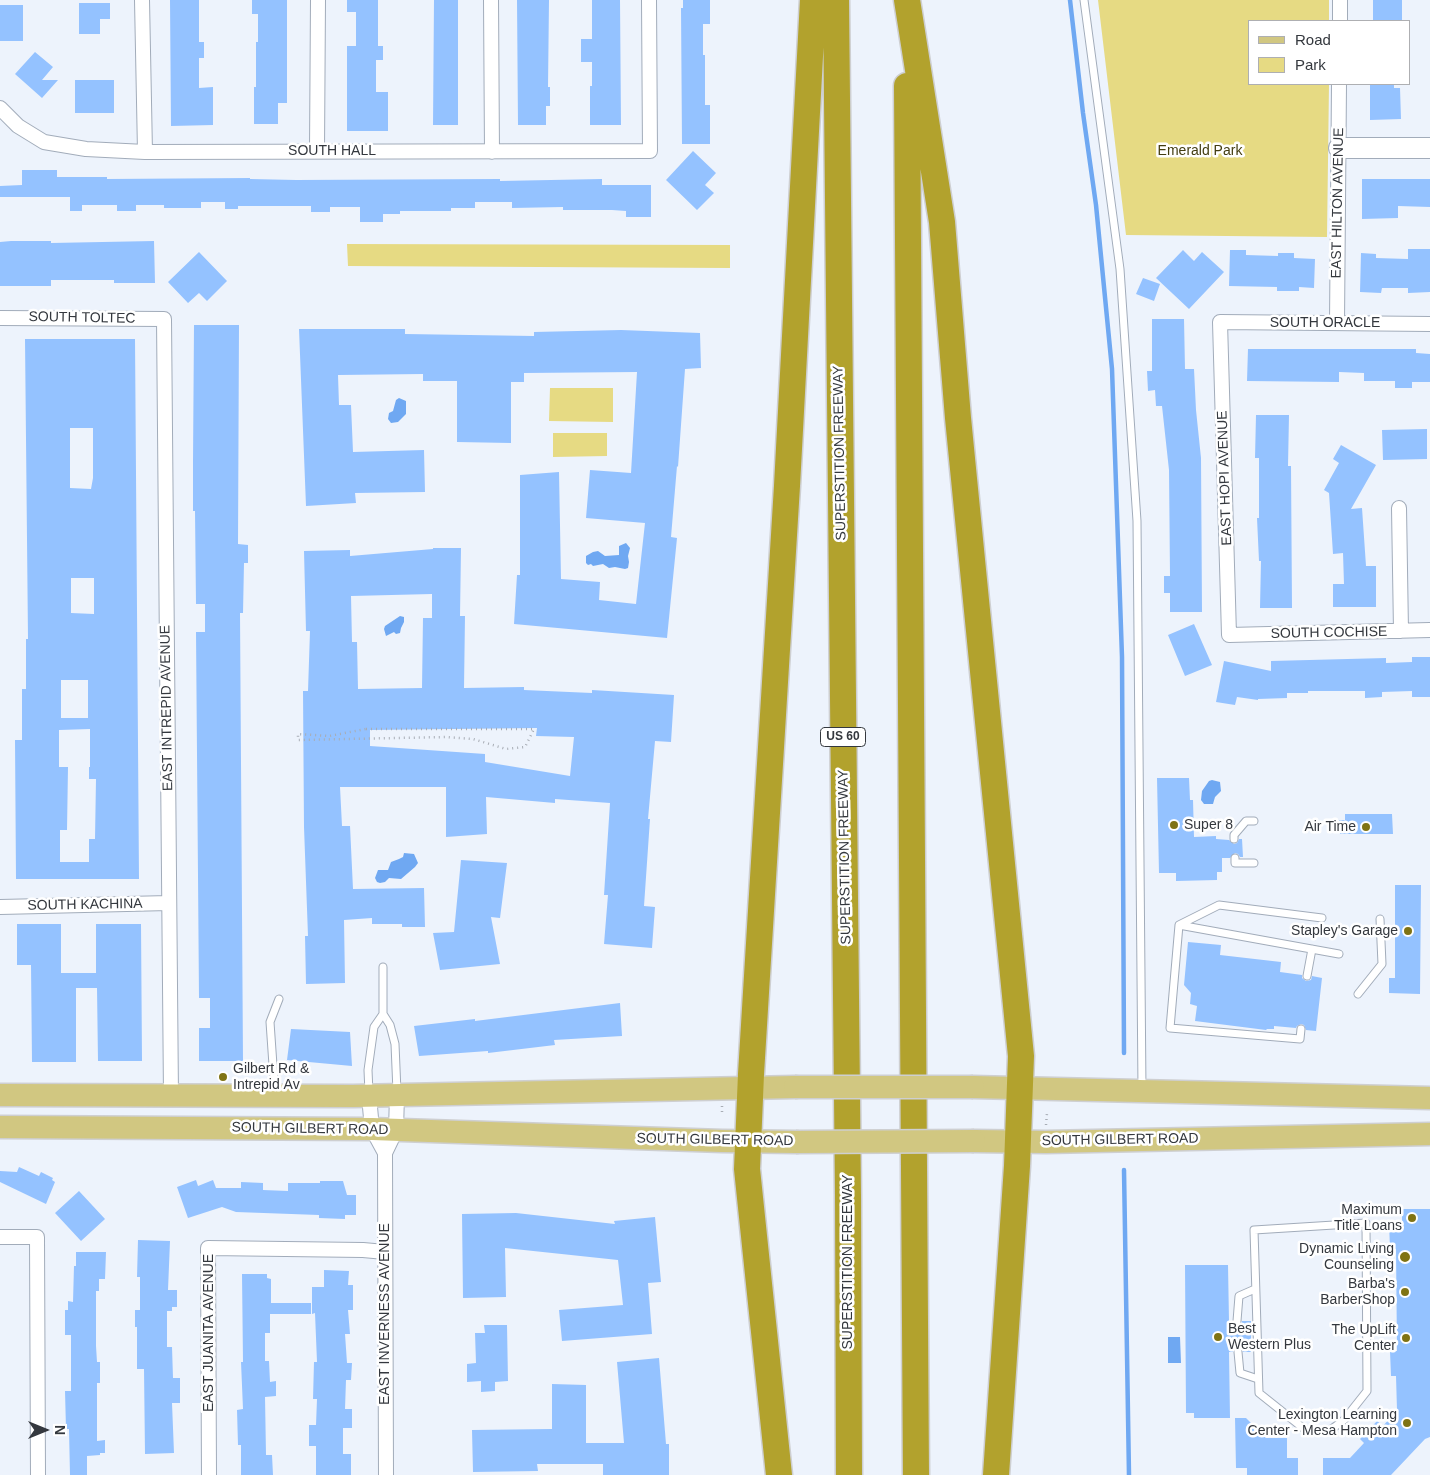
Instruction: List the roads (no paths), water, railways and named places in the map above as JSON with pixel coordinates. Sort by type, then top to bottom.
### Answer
[{"type":"highway","points":[[779,1475],[747,1169],[786,506],[813,0]]},
{"type":"highway","name":"SUPERSTITION FREEWAY","points":[[836,0],[848,1175],[849,1475]]},
{"type":"highway","points":[[907,0],[942,222],[958,418],[1021,1056],[1018,1142],[996,1475]]},
{"type":"highway","points":[[907,0],[916,1475]]},
{"type":"main road","points":[[0,1096],[369,1096],[751,1087],[972,1087],[1430,1098]]},
{"type":"main road","name":"SOUTH GILBERT ROAD","points":[[0,1127],[372,1129],[748,1142],[1018,1142],[1430,1134]]},
{"type":"street","points":[[142,0],[145,152]]},
{"type":"street","points":[[317,150],[318,0]]},
{"type":"street","points":[[491,0],[492,152]]},
{"type":"street","name":"SOUTH HALL","points":[[1,110],[18,126],[44,142],[86,149],[145,152],[317,150],[650,151],[649,0]]},
{"type":"street","points":[[1340,0],[1340,20]]},
{"type":"street","name":"EAST HILTON AVENUE","points":[[1337,323],[1339,85]]},
{"type":"street","points":[[1339,148],[1430,148]]},
{"type":"street","name":"SOUTH TOLTEC","points":[[0,318],[164,319]]},
{"type":"street","name":"EAST INTREPID AVENUE","points":[[164,319],[171,1096]]},
{"type":"street","name":"SOUTH ORACLE","points":[[1220,322],[1430,324]]},
{"type":"street","name":"EAST HOPI AVENUE","points":[[1220,322],[1229,635]]},
{"type":"street","points":[[1399,508],[1401,631]]},
{"type":"street","name":"SOUTH COCHISE","points":[[1229,635],[1430,630]]},
{"type":"street","name":"SOUTH KACHINA","points":[[0,907],[169,903]]},
{"type":"street","name":"EAST INVERNESS AVENUE","points":[[386,1475],[385,1153],[396,1130],[397,1095]]},
{"type":"street","name":"EAST INVERNESS AVENUE","points":[[369,1096],[372,1129],[385,1153]]},
{"type":"street","points":[[0,1237],[38,1237],[38,1475]]},
{"type":"street","name":"EAST JUANITA AVENUE","points":[[210,1475],[208,1248],[363,1250],[385,1252]]},
{"type":"lane","points":[[1084,0],[1100,107],[1120,269],[1138,521],[1142,1091]]},
{"type":"lane","points":[[1234,839],[1234,835],[1246,821],[1254,821]]},
{"type":"lane","points":[[1235,858],[1235,863],[1254,863]]},
{"type":"lane","points":[[1179,925],[1219,905],[1322,918]]},
{"type":"lane","points":[[1358,994],[1382,964],[1380,920]]},
{"type":"lane","points":[[1179,925],[1339,954]]},
{"type":"lane","points":[[1179,925],[1170,1028],[1300,1039],[1301,1029]]},
{"type":"lane","points":[[1307,976],[1312,949]]},
{"type":"lane","points":[[383,967],[383,1014],[390,1025],[395,1044],[397,1095]]},
{"type":"lane","points":[[275,1096],[270,1022],[279,999]]},
{"type":"lane","points":[[369,1096],[368,1070],[374,1027],[383,1014]]},
{"type":"lane","points":[[1366,1223],[1367,1391],[1344,1420],[1329,1431],[1308,1432],[1259,1393],[1258,1379],[1254,1230],[1366,1223]]},
{"type":"lane","points":[[1237,1321],[1239,1296],[1255,1289]]},
{"type":"lane","points":[[1238,1352],[1240,1373],[1258,1379]]},
{"type":"water","points":[[399,398],[406,401],[406,414],[398,422],[391,423],[388,419],[389,413],[393,411],[396,400]]},
{"type":"water","points":[[626,543],[630,548],[628,568],[609,568],[603,564],[593,566],[586,563],[586,556],[593,552],[598,551],[605,556],[619,555],[619,546]]},
{"type":"water","points":[[400,616],[404,617],[404,622],[400,633],[396,634],[394,632],[386,636],[385,626]]},
{"type":"water","points":[[1209,781],[1220,782],[1221,791],[1215,797],[1213,804],[1204,804],[1201,800],[1202,791]]},
{"type":"water","points":[[404,853],[414,854],[418,863],[415,867],[401,879],[389,878],[385,882],[377,882],[375,878],[378,870],[388,870],[391,862],[403,857]]},
{"type":"water","points":[[1168,1337],[1180,1337],[1181,1363],[1168,1363]]},
{"type":"waterway","points":[[1070,0],[1096,205],[1112,369],[1122,657],[1124,1053]]},
{"type":"waterway","points":[[1124,1170],[1129,1475]]},
{"type":"place","name":"Super 8","points":[[1174,825]]},
{"type":"place","name":"Air Time","points":[[1366,827]]},
{"type":"place","name":"Stapley's Garage","points":[[1408,931]]},
{"type":"place","name":"Gilbert Rd & Intrepid Av","points":[[223,1077]]},
{"type":"place","name":"Maximum Title Loans","points":[[1412,1218]]},
{"type":"place","name":"Dynamic Living Counseling","points":[[1405,1257]]},
{"type":"place","name":"Barba's BarberShop","points":[[1405,1292]]},
{"type":"place","name":"Best Western Plus","points":[[1218,1337]]},
{"type":"place","name":"The UpLift Center","points":[[1406,1338]]},
{"type":"place","name":"Lexington Learning Center - Mesa Hampton","points":[[1407,1423]]},
{"type":"park label","name":"Emerald Park","points":[[1200,151]]}]
